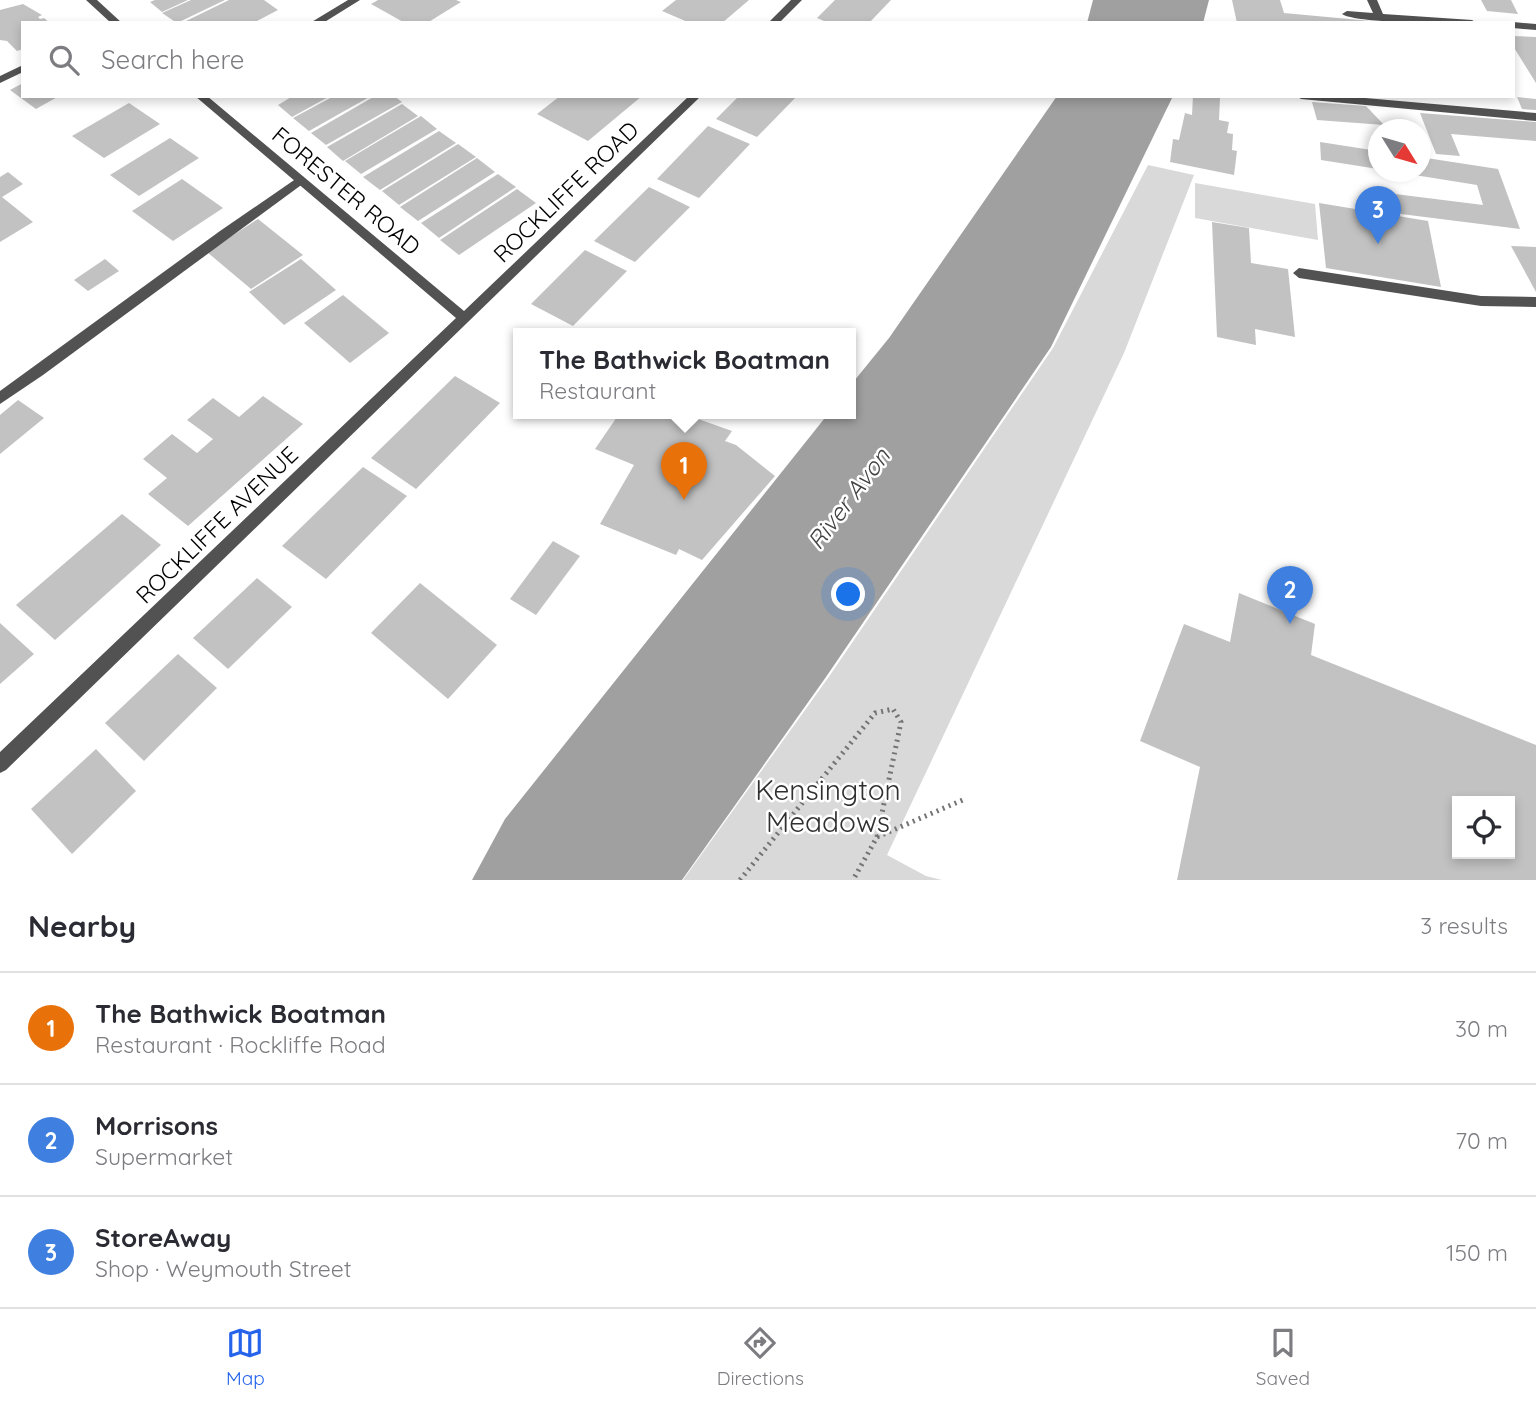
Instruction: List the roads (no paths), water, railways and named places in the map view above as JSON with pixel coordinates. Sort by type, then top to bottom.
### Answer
[{"type":"street","points":[[91,0],[111,21]]},
{"type":"street","points":[[318,21],[355,0]]},
{"type":"street","points":[[775,21],[797,0]]},
{"type":"street","points":[[1372,0],[1380,17]]},
{"type":"street","points":[[1347,14],[1441,21]]},
{"type":"street","points":[[1515,25],[1536,27]]},
{"type":"street","points":[[0,80],[21,69]]},
{"type":"street","name":"FORESTER ROAD","points":[[202,98],[464,318]]},
{"type":"street","name":"ROCKLIFFE ROAD","points":[[464,318],[694,98]]},
{"type":"street","points":[[1323,98],[1536,117]]},
{"type":"street","points":[[10,396],[190,256],[300,180]]},
{"type":"street","points":[[1299,273],[1480,301],[1536,302]]},
{"type":"street","name":"ROCKLIFFE AVENUE","points":[[0,764],[464,318]]},
{"type":"water","points":[[1093,0],[1209,0],[1204,21],[1088,21]]},
{"type":"water","name":"River Avon","points":[[1056,98],[1172,98],[1051,347],[826,677],[682,880],[472,880],[505,819],[824,419],[856,419],[856,379],[889,338]]},
{"type":"place","name":"StoreAway","points":[[1378,244]]},
{"type":"place","name":"The Bathwick Boatman","points":[[684,500]]},
{"type":"place","name":"Morrisons","points":[[1290,624]]},
{"type":"park label","name":"Kensington Meadows","points":[[828,806]]}]
